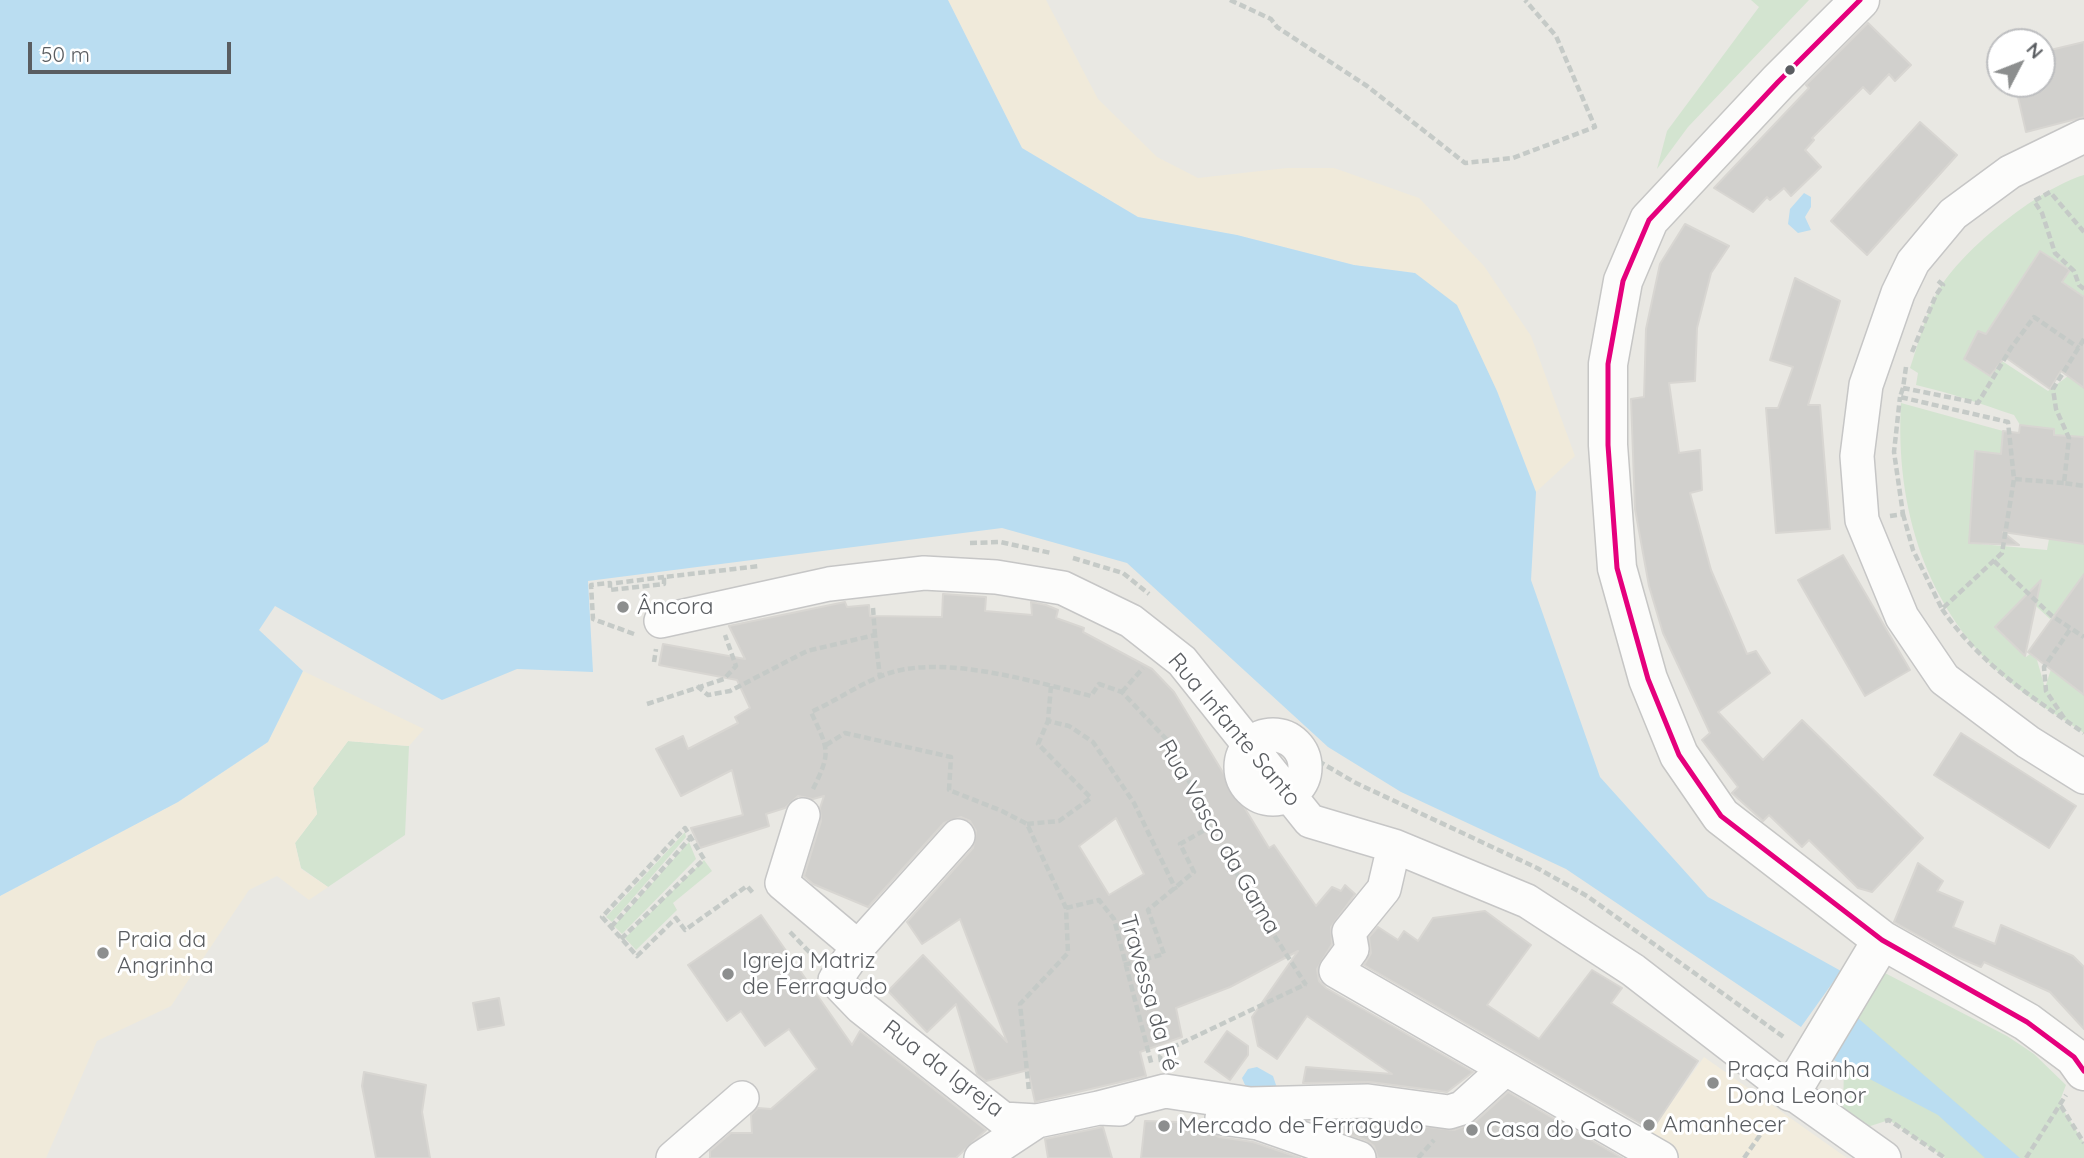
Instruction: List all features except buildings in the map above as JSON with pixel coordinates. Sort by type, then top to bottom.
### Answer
[{"type":"street","points":[[1860,0],[1778,82],[1649,220],[1623,281],[1608,364],[1608,445],[1617,568],[1648,679],[1679,755],[1721,816],[1882,940],[2027,1022],[2082,1069]]},
{"type":"street","points":[[2084,136],[2010,172],[1953,214],[1913,262],[1898,293],[1866,384],[1857,456],[1862,520],[1902,617],[1944,679],[2028,742],[2084,777]]},
{"type":"street","name":"Rua Infante Santo","points":[[661,621],[829,584],[924,573],[996,577],[1063,588],[1131,621],[1182,661],[1287,796],[1310,821],[1394,846],[1527,901],[1799,1079],[1884,1158]]},
{"type":"street","points":[[803,815],[771,892],[858,947]]},
{"type":"street","points":[[835,980],[858,947],[958,836]]},
{"type":"street","points":[[1394,846],[1384,889],[1349,932],[1352,949],[1336,971],[1661,1158]]},
{"type":"street","points":[[1799,1079],[1882,940]]},
{"type":"street","name":"Rua da Igreja","points":[[835,980],[861,1007],[1003,1119],[1037,1121]]},
{"type":"street","points":[[993,1154],[1037,1121],[1162,1091],[1250,1104],[1368,1101],[1449,1112],[1462,1108],[1504,1070]]},
{"type":"street","points":[[673,1158],[742,1098]]},
{"type":"street","points":[[1098,1108],[1171,1111],[1258,1123],[1359,1158]]},
{"type":"path","points":[[1230,0],[1271,19],[1277,27],[1367,86],[1465,163],[1513,158],[1595,127],[1556,36],[1525,0]]},
{"type":"path","points":[[2084,232],[2050,192],[2034,201],[2042,213],[2055,253],[2074,271],[2079,285],[2084,289]]},
{"type":"path","points":[[1913,262],[1943,285],[1936,295],[1907,364],[1900,397],[1894,452],[1903,514],[1913,550],[1942,609],[1963,639],[2008,681],[2084,733]]},
{"type":"path","points":[[1903,388],[1978,403],[2011,348],[2035,317],[2079,348]]},
{"type":"path","points":[[2064,483],[2069,438],[2056,409],[2053,389],[2084,339]]},
{"type":"path","points":[[1900,397],[2008,422],[2014,479],[2003,553],[1942,609]]},
{"type":"path","points":[[2014,479],[2084,486]]},
{"type":"path","points":[[1862,520],[1903,514]]},
{"type":"path","points":[[1994,561],[2043,608],[2084,637]]},
{"type":"path","points":[[616,583],[664,577]]},
{"type":"path","points":[[647,704],[724,679],[736,666],[715,608]]},
{"type":"path","points":[[2065,720],[2046,691],[2043,667],[2071,628]]},
{"type":"path","points":[[696,686],[708,695],[730,691],[807,651],[875,635],[880,677]]},
{"type":"path","name":"Rua Vasco da Gama","points":[[826,745],[811,712],[895,671],[944,668],[1000,674],[1091,696],[1098,684],[1122,692],[1168,741],[1247,893],[1306,985],[1167,1050],[1160,1056],[1162,1091]]},
{"type":"path","points":[[803,815],[827,761],[826,745],[845,733],[951,757],[949,790],[1027,824],[1059,821],[1091,798],[1038,744],[1048,721],[1052,685]]},
{"type":"path","points":[[1048,721],[1069,726],[1093,742],[1134,803],[1176,890]]},
{"type":"path","points":[[1027,824],[1066,908],[1068,953],[1020,1004],[1027,1087],[1037,1121]]},
{"type":"path","points":[[1124,965],[1164,954],[1148,910],[1176,890],[1194,872],[1180,844],[1212,826]]},
{"type":"path","points":[[621,939],[704,859],[685,828],[602,917],[621,939],[637,956],[676,918],[685,930],[747,886],[771,892]]},
{"type":"path","points":[[611,927],[691,837]]},
{"type":"path","name":"Travessa da Fé","points":[[1066,908],[1099,900],[1114,919],[1124,965],[1162,1091]]},
{"type":"path","points":[[784,926],[835,980]]},
{"type":"path","points":[[2028,1156],[2082,1069]]},
{"type":"path","points":[[1744,1158],[1799,1079]]},
{"type":"path","points":[[2061,1106],[2084,1143]]},
{"type":"shaded area","name":"Praça Rainha Dona Leonor","points":[[1704,1057],[1847,1158],[1661,1158],[1645,1148],[1651,1131]]},
{"type":"green space","points":[[1751,0],[1809,0],[1688,127],[1657,169],[1667,131],[1759,7]]},
{"type":"green space","points":[[2084,175],[2084,297],[2062,282],[2069,270],[2040,251],[1989,335],[1965,359],[1986,374],[1993,372],[2002,361],[2048,391],[2068,376],[2084,388],[2084,437],[2053,438],[2054,429],[2020,425],[2014,415],[1916,385],[1918,373],[1910,368],[1928,314],[1945,280],[1979,243],[2022,208],[2065,182]]},
{"type":"green space","points":[[1901,403],[2003,431],[2001,454],[1975,452],[1969,543],[2047,550],[2049,539],[2084,536],[2084,585],[2050,619],[2025,596],[1996,627],[2026,657],[2030,654],[2037,660],[2045,688],[2051,669],[2084,695],[2084,733],[2036,702],[1980,653],[1956,623],[1937,590],[1911,519],[1904,481]]},
{"type":"green space","points":[[348,741],[409,746],[405,835],[328,887],[301,868],[295,843],[317,814],[313,788]]},
{"type":"green space","points":[[685,832],[686,837],[612,922],[606,917]]},
{"type":"green space","points":[[689,842],[696,859],[622,934],[614,926]]},
{"type":"green space","points":[[704,860],[712,871],[673,903],[677,910],[636,950],[625,938]]},
{"type":"green space","points":[[1881,971],[2007,1036],[2034,1054],[2066,1085],[2059,1103],[2084,1143],[2084,1158],[1945,1158],[1889,1120],[1861,1129],[1843,1115],[1844,1064],[1828,1057]]},
{"type":"sand","points":[[948,0],[1046,0],[1098,99],[1157,157],[1198,178],[1287,168],[1334,168],[1419,198],[1484,266],[1531,336],[1575,456],[1536,492],[1497,391],[1415,273],[1354,265],[1237,235],[1138,217],[1022,148]]},
{"type":"sand","name":"Praia da Angrinha","points":[[303,671],[424,729],[409,746],[348,741],[313,788],[317,814],[295,843],[301,869],[328,887],[309,900],[277,876],[249,890],[171,1006],[97,1041],[46,1158],[0,1158],[0,896],[178,802],[268,742]]},
{"type":"water","points":[[0,0],[948,0],[1022,148],[1138,217],[1237,235],[1354,265],[1415,273],[1457,305],[1497,391],[1536,492],[1531,580],[1600,777],[1708,897],[1841,971],[1801,1027],[1566,869],[1401,792],[1328,747],[1127,563],[1002,528],[588,581],[593,672],[517,669],[442,700],[275,606],[259,630],[303,671],[268,742],[178,802],[0,896]]},
{"type":"water","points":[[1804,193],[1811,197],[1811,207],[1805,217],[1811,230],[1798,233],[1788,224],[1790,209]]},
{"type":"water","points":[[1852,1013],[2020,1158],[1985,1158],[1938,1115],[1828,1057]]},
{"type":"water","points":[[1257,1067],[1273,1076],[1277,1088],[1253,1089],[1245,1085],[1242,1078],[1248,1069]]},
{"type":"transit line","points":[[1860,0],[1778,82],[1649,220],[1623,281],[1608,364],[1608,445],[1617,568],[1648,679],[1679,755],[1721,816],[1882,940],[2027,1022],[2074,1057],[2084,1071]]},
{"type":"place","name":"Âncora","points":[[623,607]]},
{"type":"place","name":"Praia da Angrinha","points":[[103,953]]},
{"type":"place","name":"Igreja Matriz de Ferragudo","points":[[728,974]]},
{"type":"place","name":"Praça Rainha Dona Leonor","points":[[1713,1083]]},
{"type":"place","name":"Amanhecer","points":[[1649,1125]]},
{"type":"place","name":"Mercado de Ferragudo","points":[[1164,1126]]},
{"type":"place","name":"Casa do Gato","points":[[1472,1130]]}]
